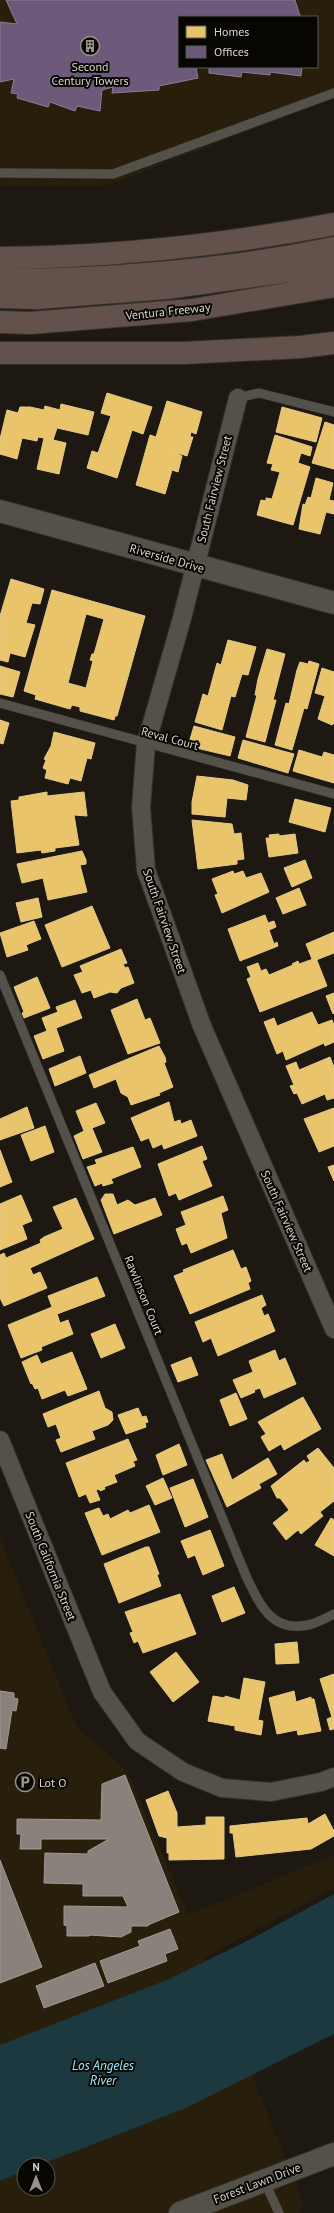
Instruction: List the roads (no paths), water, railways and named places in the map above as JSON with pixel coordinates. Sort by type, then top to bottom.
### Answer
[{"type":"highway","points":[[0,258],[152,250],[237,240],[334,224]]},
{"type":"highway","points":[[0,280],[155,273],[290,257],[334,248]]},
{"type":"highway","points":[[0,297],[37,298],[166,288],[334,264]]},
{"type":"highway","name":"Ventura Freeway","points":[[0,322],[30,323],[192,310],[334,286]]},
{"type":"highway","points":[[0,353],[183,353],[301,347],[334,343]]},
{"type":"main road","name":"Riverside Drive","points":[[0,511],[334,604]]},
{"type":"main road","name":"Forest Lawn Drive","points":[[180,2213],[334,2154]]},
{"type":"street","name":"South Fairview Street","points":[[238,398],[146,744],[141,807],[146,870],[202,1026],[334,1329]]},
{"type":"street","name":"South California Street","points":[[0,1440],[102,1692],[137,1740],[183,1772],[222,1788],[271,1792],[321,1782],[334,1777]]},
{"type":"lane","points":[[0,173],[113,174],[334,93]]},
{"type":"lane","points":[[238,398],[259,392],[334,412]]},
{"type":"lane","name":"Reval Court","points":[[0,703],[334,794]]},
{"type":"lane","name":"Rawlinson Court","points":[[0,975],[246,1576],[262,1608],[273,1620],[287,1625],[307,1625],[334,1614]]},
{"type":"lane","points":[[264,2180],[279,2213]]},
{"type":"water","name":"Los Angeles River","points":[[334,1894],[334,2034],[186,2108],[56,2159],[56,2157],[16,2157],[16,2174],[0,2181],[0,2045],[169,1979],[253,1938]]},
{"type":"place","name":"Second Century Towers","points":[[90,46]]},
{"type":"place","name":"Lot O","points":[[25,1782]]}]
